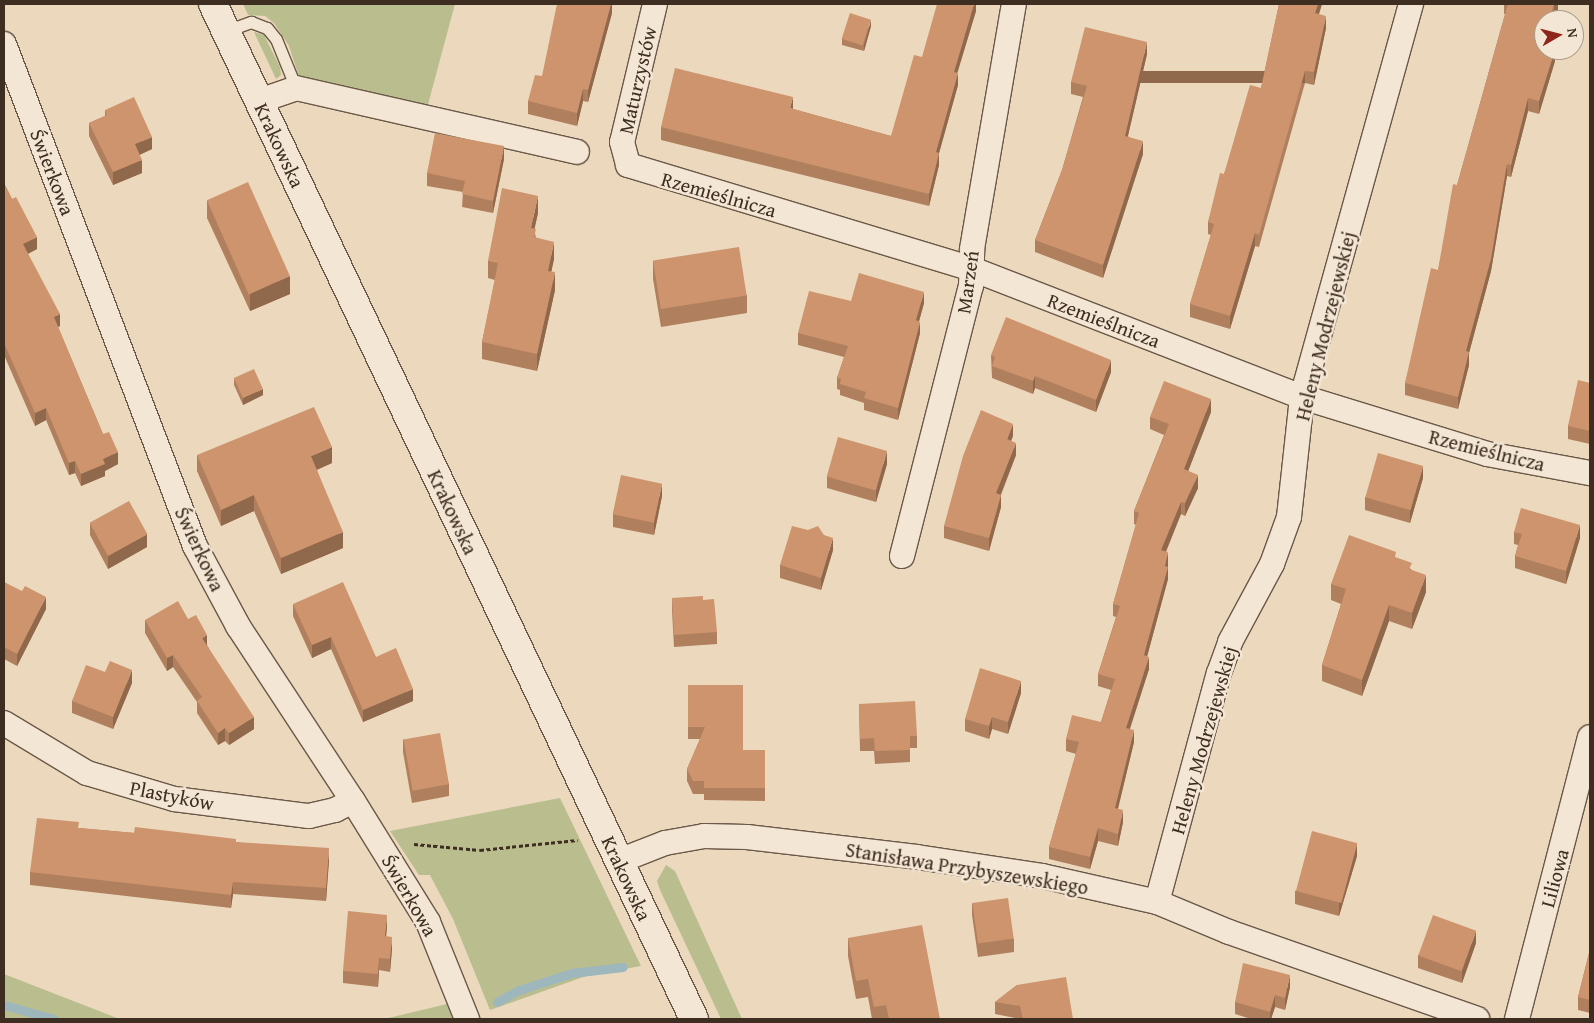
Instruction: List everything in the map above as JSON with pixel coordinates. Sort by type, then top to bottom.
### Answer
[{"type":"main road","name":"Krakowska","points":[[213,4],[694,1019]]},
{"type":"street","name":"Maturzystów","points":[[623,156],[625,124],[655,4]]},
{"type":"street","name":"Marzeń","points":[[902,556],[971,286],[972,250],[1014,4]]},
{"type":"street","name":"Heleny Modrzejewskiej","points":[[1157,902],[1219,673],[1230,642],[1272,564],[1289,517],[1302,397],[1411,4]]},
{"type":"street","name":"Świerkowa","points":[[4,44],[9,78],[195,546],[238,626],[353,800],[428,922],[467,1019]]},
{"type":"street","points":[[259,101],[296,88],[576,152]]},
{"type":"street","name":"Rzemieślnicza","points":[[623,156],[628,165],[639,171],[972,268],[1302,397],[1487,454],[1590,473]]},
{"type":"street","name":"Plastyków","points":[[4,723],[87,773],[174,799],[309,816],[334,810],[353,800]]},
{"type":"street","name":"Liliowa","points":[[1517,1019],[1590,737]]},
{"type":"street","name":"Stanisława Przybyszewskiego","points":[[619,861],[665,843],[704,836],[747,837],[917,857],[1042,876],[1157,902],[1229,932],[1477,1019]]},
{"type":"lane","points":[[226,31],[251,22],[267,28],[276,39],[296,88]]},
{"type":"path","points":[[414,844],[480,850],[551,840],[587,840]]},
{"type":"green space","points":[[243,4],[455,4],[426,112],[299,77],[289,46],[274,23],[265,16],[248,15]]},
{"type":"green space","points":[[254,32],[264,35],[280,67],[281,75],[276,79]]},
{"type":"green space","points":[[560,798],[641,966],[586,976],[490,1010],[453,919],[430,875],[419,875],[390,831]]},
{"type":"green space","points":[[666,865],[675,871],[742,1019],[721,1019],[660,890],[657,881]]},
{"type":"green space","points":[[4,974],[117,1018],[145,1019],[4,1019]]},
{"type":"green space","points":[[447,1004],[453,1019],[384,1019]]},
{"type":"building","points":[[557,4],[611,4],[588,90],[583,89],[577,113],[528,101],[535,75],[542,76]]},
{"type":"building","points":[[937,4],[974,4],[954,72],[958,73],[936,152],[939,153],[929,194],[661,127],[675,68],[793,97],[790,108],[891,136],[914,55],[922,57]]},
{"type":"building","points":[[1279,4],[1318,4],[1315,13],[1326,16],[1314,72],[1305,71],[1259,235],[1255,233],[1230,316],[1190,304],[1214,224],[1208,222],[1220,173],[1224,174],[1250,85],[1261,88]]},
{"type":"building","points":[[1508,4],[1554,4],[1552,10],[1534,10],[1534,60],[1552,60],[1539,101],[1528,98],[1511,165],[1507,164],[1491,259],[1466,351],[1469,352],[1458,397],[1405,383],[1431,268],[1438,270],[1453,184],[1457,185]]},
{"type":"building","points":[[850,13],[871,20],[863,45],[842,39]]},
{"type":"building","points":[[1085,27],[1147,42],[1125,136],[1143,141],[1103,265],[1035,240],[1062,170],[1087,86],[1071,82]]},
{"type":"building","points":[[134,97],[152,137],[135,144],[142,160],[113,172],[89,123],[107,115],[105,110]]},
{"type":"building","points":[[435,133],[504,146],[493,201],[462,194],[465,181],[427,173]]},
{"type":"building","points":[[248,182],[290,276],[249,294],[207,200]]},
{"type":"building","points":[[4,183],[12,199],[16,197],[37,237],[23,244],[60,314],[54,317],[103,434],[109,432],[118,452],[103,459],[105,464],[81,474],[75,461],[69,463],[46,408],[35,413],[4,343]]},
{"type":"building","points":[[502,188],[538,196],[531,228],[536,229],[534,237],[554,242],[548,271],[555,272],[537,354],[482,342],[498,263],[488,261]]},
{"type":"building","points":[[739,247],[747,295],[661,309],[653,261]]},
{"type":"building","points":[[859,273],[924,292],[916,320],[920,322],[898,408],[864,398],[866,392],[840,384],[841,379],[837,378],[848,346],[798,333],[809,291],[851,301]]},
{"type":"building","points":[[1006,317],[1111,360],[1096,400],[1035,376],[1033,381],[992,366],[995,357],[991,355]]},
{"type":"building","points":[[254,369],[263,389],[243,398],[234,378]]},
{"type":"building","points":[[1578,380],[1590,383],[1590,431],[1568,426]]},
{"type":"building","points":[[1164,381],[1211,399],[1184,469],[1198,475],[1185,503],[1181,502],[1161,550],[1168,552],[1165,566],[1168,567],[1144,655],[1149,657],[1126,728],[1134,730],[1115,808],[1123,810],[1118,834],[1098,828],[1090,857],[1049,847],[1079,742],[1066,739],[1072,715],[1101,722],[1115,679],[1098,674],[1120,606],[1113,604],[1139,513],[1134,511],[1169,424],[1150,417]]},
{"type":"building","points":[[314,407],[332,447],[311,456],[343,532],[281,558],[254,495],[221,510],[197,455]]},
{"type":"building","points":[[981,410],[1013,424],[1007,439],[1016,443],[996,493],[1001,495],[989,538],[944,526],[963,456]]},
{"type":"building","points":[[838,437],[887,451],[876,490],[827,476]]},
{"type":"building","points":[[1378,453],[1423,466],[1410,510],[1365,497]]},
{"type":"building","points":[[621,475],[662,484],[654,523],[613,514]]},
{"type":"building","points":[[129,501],[147,534],[108,556],[90,523]]},
{"type":"building","points":[[1521,508],[1580,525],[1566,571],[1515,556],[1522,534],[1514,532]]},
{"type":"building","points":[[792,526],[808,530],[818,526],[824,535],[833,538],[821,578],[780,565]]},
{"type":"building","points":[[1349,535],[1396,552],[1395,557],[1412,563],[1409,569],[1426,575],[1412,613],[1389,605],[1362,680],[1322,665],[1346,589],[1331,584]]},
{"type":"building","points":[[4,582],[22,591],[25,586],[46,597],[17,654],[4,647]]},
{"type":"building","points":[[343,582],[376,657],[396,648],[413,689],[363,710],[331,637],[312,645],[293,604]]},
{"type":"building","points":[[703,596],[703,600],[714,599],[717,632],[674,635],[672,598]]},
{"type":"building","points":[[178,601],[188,619],[196,615],[207,635],[202,638],[254,717],[229,733],[225,728],[218,733],[197,701],[202,697],[173,655],[167,658],[145,620]]},
{"type":"building","points":[[110,661],[132,670],[113,717],[72,701],[86,665],[105,672]]},
{"type":"building","points":[[980,668],[1021,681],[1008,722],[992,717],[989,726],[965,719]]},
{"type":"building","points":[[688,685],[743,685],[743,750],[765,750],[765,788],[704,788],[704,781],[693,781],[687,769],[705,727],[688,727]]},
{"type":"building","points":[[915,701],[917,736],[910,736],[910,750],[875,751],[874,738],[860,739],[859,704]]},
{"type":"building","points":[[440,733],[449,784],[413,791],[404,739]]},
{"type":"building","points":[[37,818],[79,822],[78,828],[134,833],[135,827],[236,839],[236,842],[329,848],[326,888],[233,882],[231,895],[30,872]]},
{"type":"building","points":[[1312,831],[1357,843],[1341,903],[1296,891]]},
{"type":"building","points":[[1008,898],[1014,939],[978,944],[972,903]]},
{"type":"building","points":[[348,911],[387,915],[385,936],[392,937],[390,959],[379,958],[378,974],[343,971]]},
{"type":"building","points":[[1433,915],[1476,931],[1462,971],[1418,955]]},
{"type":"building","points":[[922,925],[940,1019],[889,1019],[886,1005],[874,1007],[868,979],[856,981],[848,938]]},
{"type":"building","points":[[1590,949],[1590,1000],[1578,997]]},
{"type":"building","points":[[1243,963],[1290,975],[1285,998],[1275,995],[1270,1012],[1235,1002]]},
{"type":"building","points":[[1066,977],[1073,1019],[1023,1019],[1020,1006],[995,1002],[1017,985]]},
{"type":"waterway","points":[[497,1002],[519,990],[572,973],[623,967]]},
{"type":"waterway","points":[[4,1005],[54,1019]]}]
